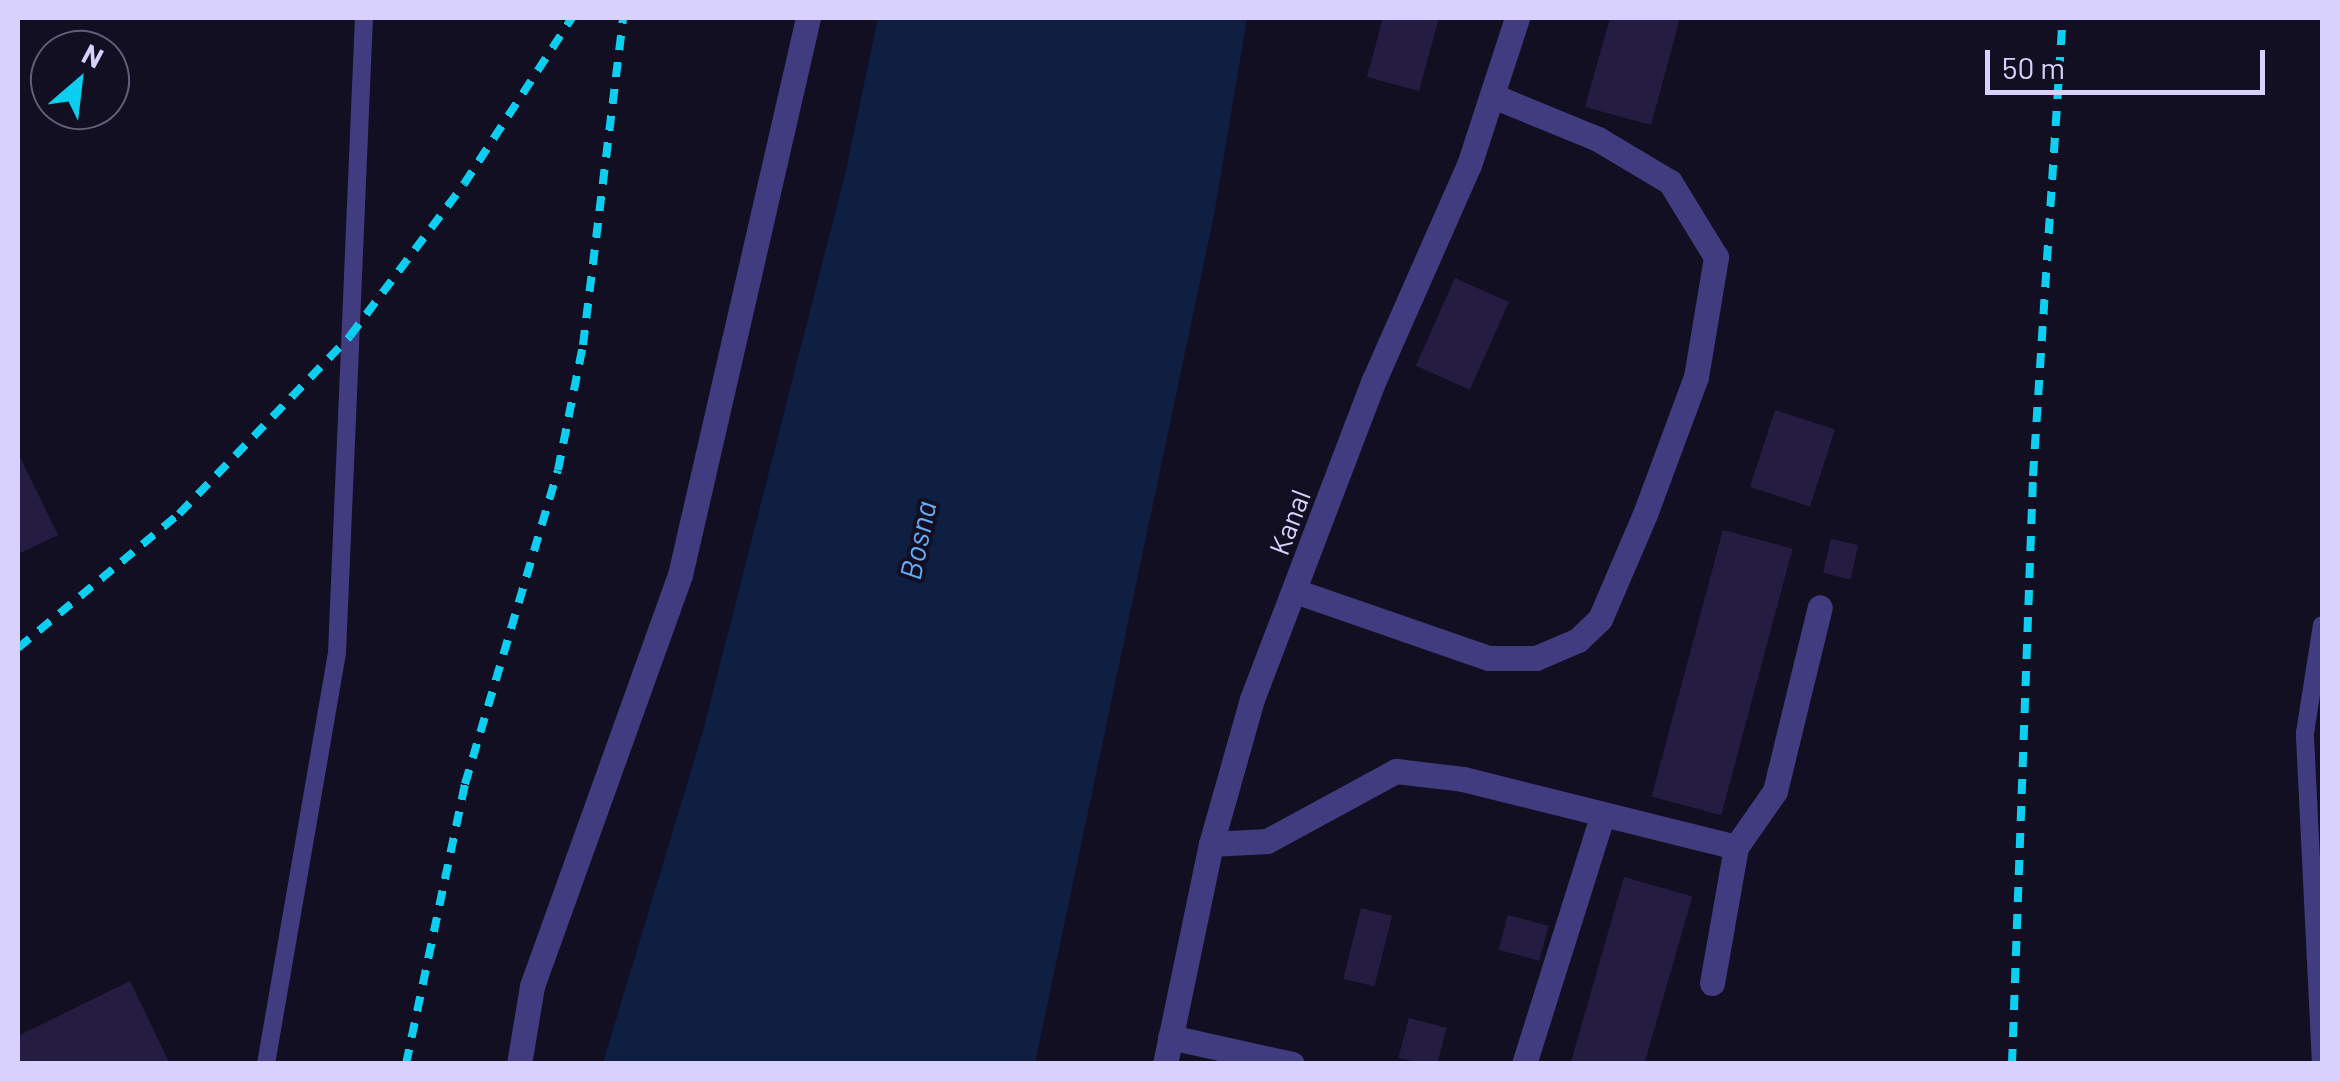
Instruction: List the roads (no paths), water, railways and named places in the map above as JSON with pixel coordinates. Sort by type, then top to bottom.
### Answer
[{"type":"street","points":[[519,1064],[532,986],[680,575],[808,18]]},
{"type":"street","name":"Kanal","points":[[1164,1064],[1211,844],[1252,699],[1494,96],[1517,18]]},
{"type":"street","points":[[1295,591],[1488,658],[1536,658],[1578,640],[1600,619],[1645,514],[1696,377],[1716,256],[1670,182],[1598,140],[1494,96]]},
{"type":"street","points":[[1712,983],[1736,848],[1775,791],[1820,607]]},
{"type":"street","points":[[1211,844],[1266,841],[1396,770],[1462,779],[1736,848]]},
{"type":"street","points":[[1524,1064],[1602,816]]},
{"type":"street","points":[[1170,1038],[1292,1064]]},
{"type":"lane","points":[[266,1064],[338,653],[364,18]]},
{"type":"lane","points":[[2321,1064],[2305,733],[2322,625]]},
{"type":"water","name":"Bosna","points":[[878,18],[1247,18],[1214,215],[1035,1063],[603,1063],[703,731],[846,170]]},
{"type":"railway","points":[[18,648],[179,514],[350,336],[464,184],[572,18]]},
{"type":"railway","points":[[406,1064],[465,784],[558,470],[583,345],[623,18]]},
{"type":"railway","points":[[2012,1064],[2033,476],[2063,18]]}]
